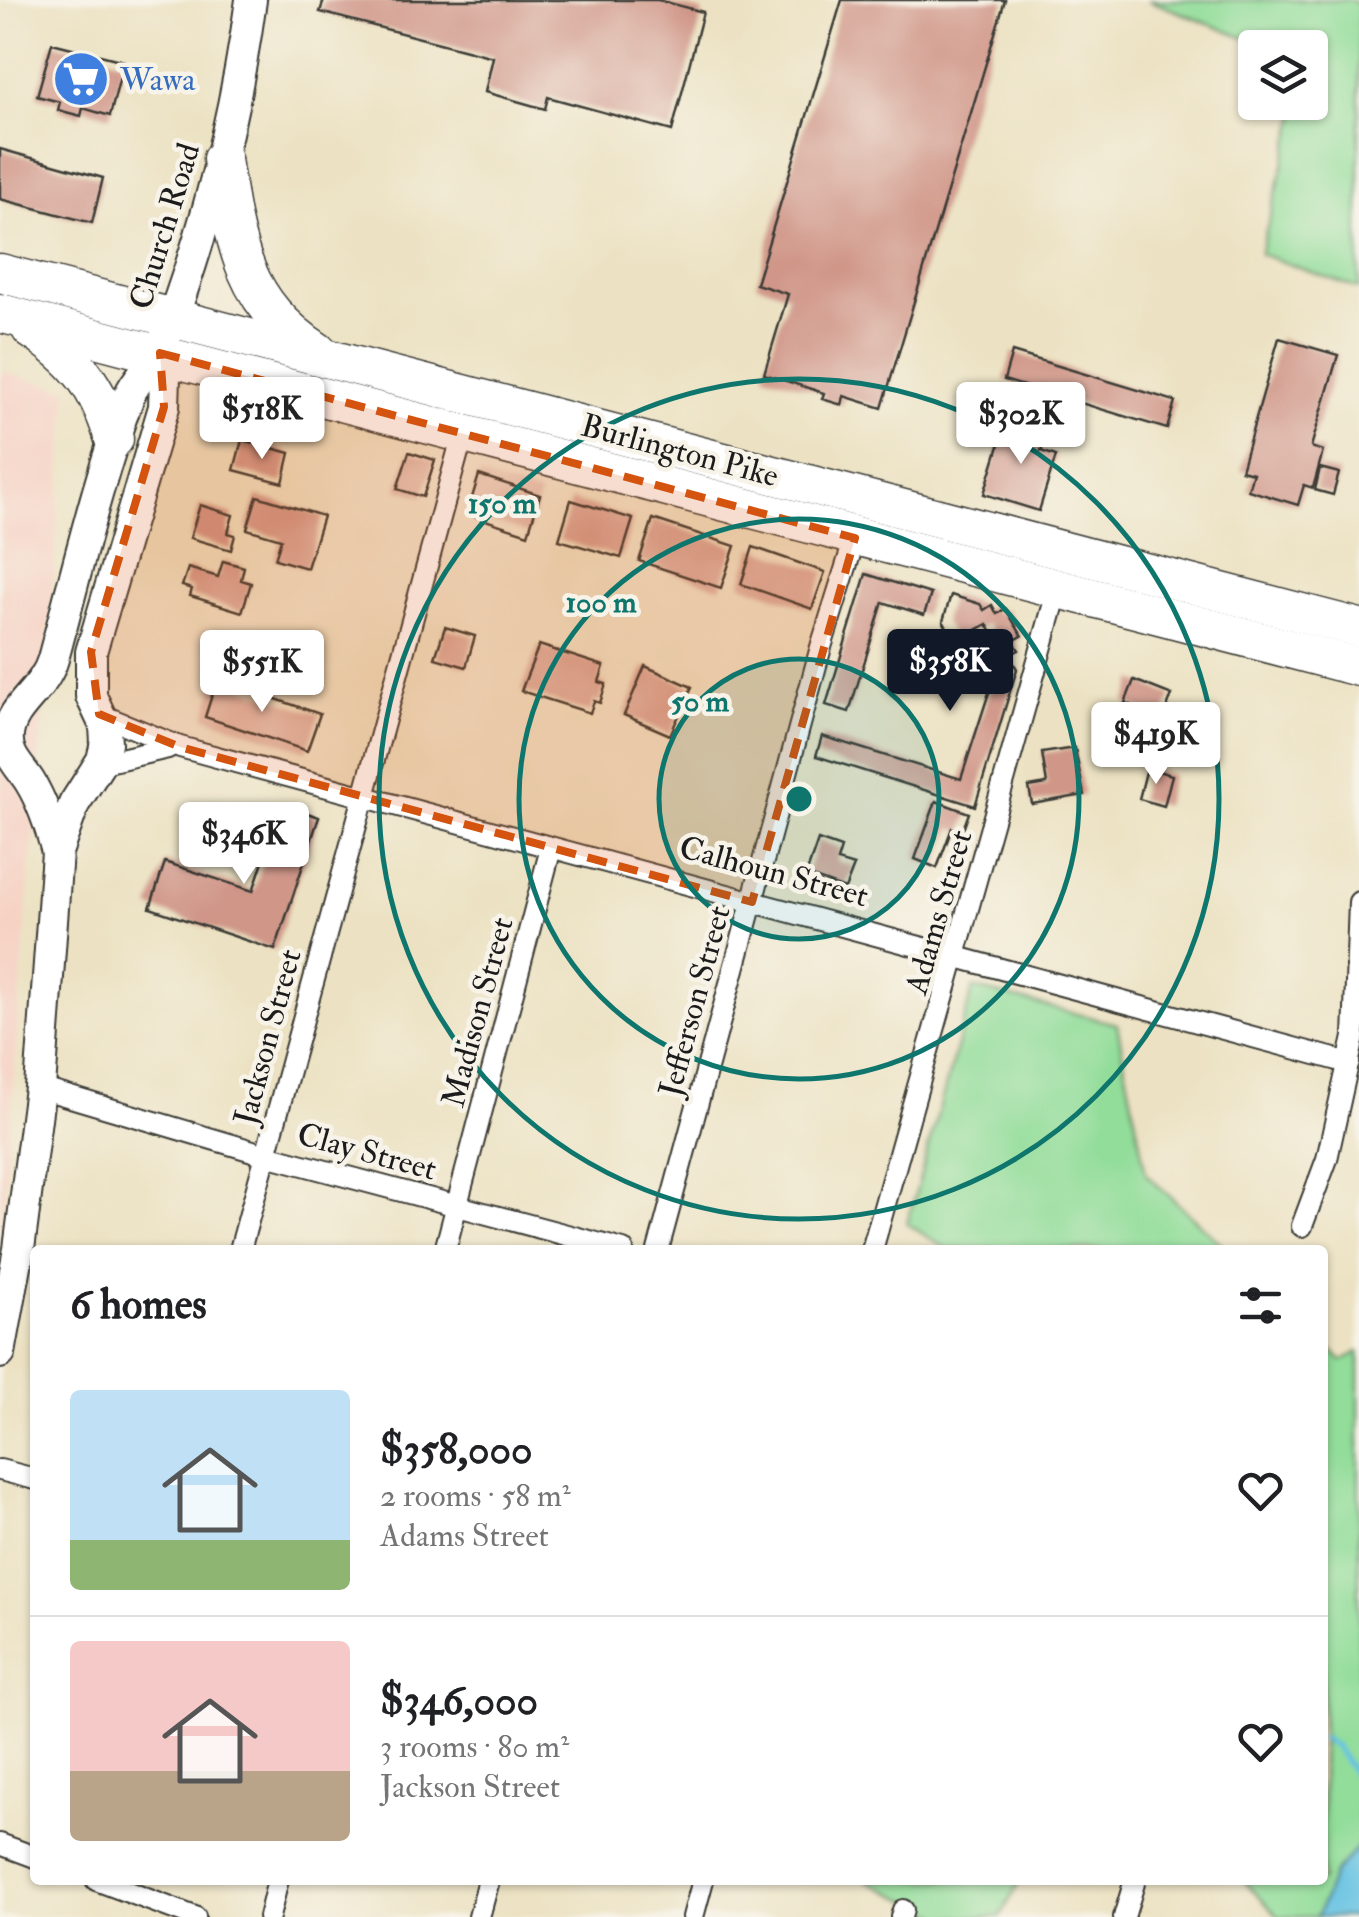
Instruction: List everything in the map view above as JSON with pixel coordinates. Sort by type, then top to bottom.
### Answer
[{"type":"highway","points":[[222,160],[241,266],[268,307],[300,340],[328,359]]},
{"type":"highway","name":"Burlington Pike","points":[[0,273],[166,336],[463,434],[1359,667]]},
{"type":"highway","points":[[6,315],[84,369],[99,393],[114,439]]},
{"type":"highway","name":"Burlington Pike","points":[[6,315],[328,359],[1359,628]]},
{"type":"main road","name":"Church Road","points":[[166,336],[222,160],[251,0]]},
{"type":"main road","points":[[57,852],[30,781],[9,752],[8,739],[15,714],[35,696],[49,674],[76,564],[114,439],[132,390],[166,336]]},
{"type":"main road","points":[[0,1352],[19,1249],[40,1088],[57,852],[106,734],[90,687],[90,652],[164,407],[166,336]]},
{"type":"main road","name":"Calhoun Street","points":[[35,696],[66,692],[97,712]]},
{"type":"main road","name":"Calhoun Street","points":[[30,781],[59,789],[93,772]]},
{"type":"street","name":"Jackson Street","points":[[241,1245],[463,434]]},
{"type":"street","name":"Jefferson Street","points":[[659,1245],[855,538]]},
{"type":"street","name":"Adams Street","points":[[873,1245],[1058,589]]},
{"type":"street","name":"Calhoun Street","points":[[97,712],[180,747],[1350,1063]]},
{"type":"street","name":"Calhoun Street","points":[[93,772],[139,751],[180,747]]},
{"type":"street","name":"Madison Street","points":[[446,1245],[551,848]]},
{"type":"street","points":[[1302,1226],[1327,1159],[1350,1063],[1356,1016],[1359,902]]},
{"type":"street","name":"Clay Street","points":[[40,1088],[266,1155],[604,1245]]},
{"type":"street","points":[[0,1470],[30,1478]]},
{"type":"street","points":[[0,1844],[30,1855]]},
{"type":"street","points":[[109,1885],[194,1917]]},
{"type":"street","points":[[269,1917],[277,1885]]},
{"type":"street","points":[[478,1917],[487,1885]]},
{"type":"street","points":[[693,1917],[702,1885]]},
{"type":"street","points":[[1124,1917],[1134,1885]]},
{"type":"highlighted area","points":[[160,353],[855,538],[752,902],[180,747],[99,714],[91,652],[164,407]]},
{"type":"shaded area","points":[[0,371],[68,390],[1,1234],[0,1234]]},
{"type":"green space","points":[[1148,0],[1353,0],[1359,5],[1359,289],[1260,254],[1295,120],[1328,120],[1328,30],[1238,30],[1238,36]]},
{"type":"green space","points":[[973,988],[1117,1024],[1146,1174],[1223,1245],[940,1245],[907,1224]]},
{"type":"green space","points":[[1328,1347],[1342,1361],[1359,1352],[1359,1846],[1334,1873],[1317,1917],[1279,1917],[1248,1885],[1328,1885]]},
{"type":"green space","points":[[876,1885],[1018,1885],[1000,1917],[943,1917]]},
{"type":"water","points":[[1359,1846],[1359,1917],[1317,1917],[1334,1873]]},
{"type":"building","points":[[324,0],[658,0],[703,12],[672,131],[548,97],[545,109],[485,92],[493,57],[320,12]]},
{"type":"building","points":[[842,0],[1005,0],[882,408],[844,396],[842,405],[822,399],[824,393],[764,374],[788,294],[756,284]]},
{"type":"building","name":"Wawa","points":[[52,43],[124,61],[110,116],[83,108],[81,116],[58,110],[60,102],[37,96]]},
{"type":"building","name":"Wawa","points":[[0,149],[103,178],[92,223],[0,199]]},
{"type":"building","points":[[1279,338],[1338,355],[1311,447],[1323,451],[1313,488],[1304,485],[1298,505],[1248,490],[1253,473],[1241,470]]},
{"type":"building","points":[[1012,352],[1175,401],[1167,429],[1004,380]]},
{"type":"building","points":[[1007,420],[1047,433],[1041,451],[1056,456],[1039,511],[984,494]]},
{"type":"building","points":[[242,440],[290,453],[283,483],[234,470]]},
{"type":"building","points":[[409,452],[435,460],[423,497],[397,489]]},
{"type":"building","points":[[1320,468],[1339,473],[1333,495],[1315,490]]},
{"type":"building","points":[[479,475],[540,495],[528,534],[467,514]]},
{"type":"building","points":[[257,496],[323,516],[307,568],[275,559],[281,539],[247,529]]},
{"type":"building","points":[[571,500],[633,519],[621,558],[559,540]]},
{"type":"building","points":[[200,505],[233,515],[228,533],[235,535],[231,550],[190,538]]},
{"type":"building","points":[[653,519],[735,546],[721,588],[639,561]]},
{"type":"building","points":[[753,547],[825,572],[812,609],[741,584]]},
{"type":"building","points":[[223,561],[244,567],[241,580],[251,583],[242,612],[190,596],[192,589],[182,586],[188,568],[218,577]]},
{"type":"building","points":[[866,574],[931,594],[924,615],[883,602],[849,712],[826,705]]},
{"type":"building","points":[[951,595],[980,604],[984,610],[992,605],[997,614],[1006,609],[1022,636],[1013,641],[1019,650],[1009,655],[1017,669],[975,806],[816,756],[822,736],[961,779],[995,674],[990,664],[998,659],[993,651],[1000,647],[987,624],[956,642],[943,621]]},
{"type":"building","points":[[445,627],[475,636],[466,667],[435,658]]},
{"type":"building","points":[[539,645],[604,666],[599,682],[606,684],[600,703],[594,701],[590,713],[521,691]]},
{"type":"building","points":[[645,666],[692,687],[670,735],[624,715]]},
{"type":"building","points":[[217,679],[320,714],[307,751],[205,717]]},
{"type":"building","points":[[1134,680],[1172,695],[1163,718],[1125,703]]},
{"type":"building","points":[[1075,748],[1084,795],[1032,804],[1029,787],[1047,784],[1042,753]]},
{"type":"building","points":[[1147,768],[1172,775],[1164,806],[1139,799]]},
{"type":"building","points":[[936,801],[969,813],[962,832],[952,828],[937,868],[915,859]]},
{"type":"building","points":[[282,804],[319,817],[275,950],[150,908],[165,862],[253,891]]},
{"type":"building","points":[[818,840],[841,848],[837,861],[854,866],[845,889],[806,875]]},
{"type":"waterway","points":[[1328,1742],[1359,1782]]},
{"type":"place","name":"Wawa","points":[[81,79]]}]
